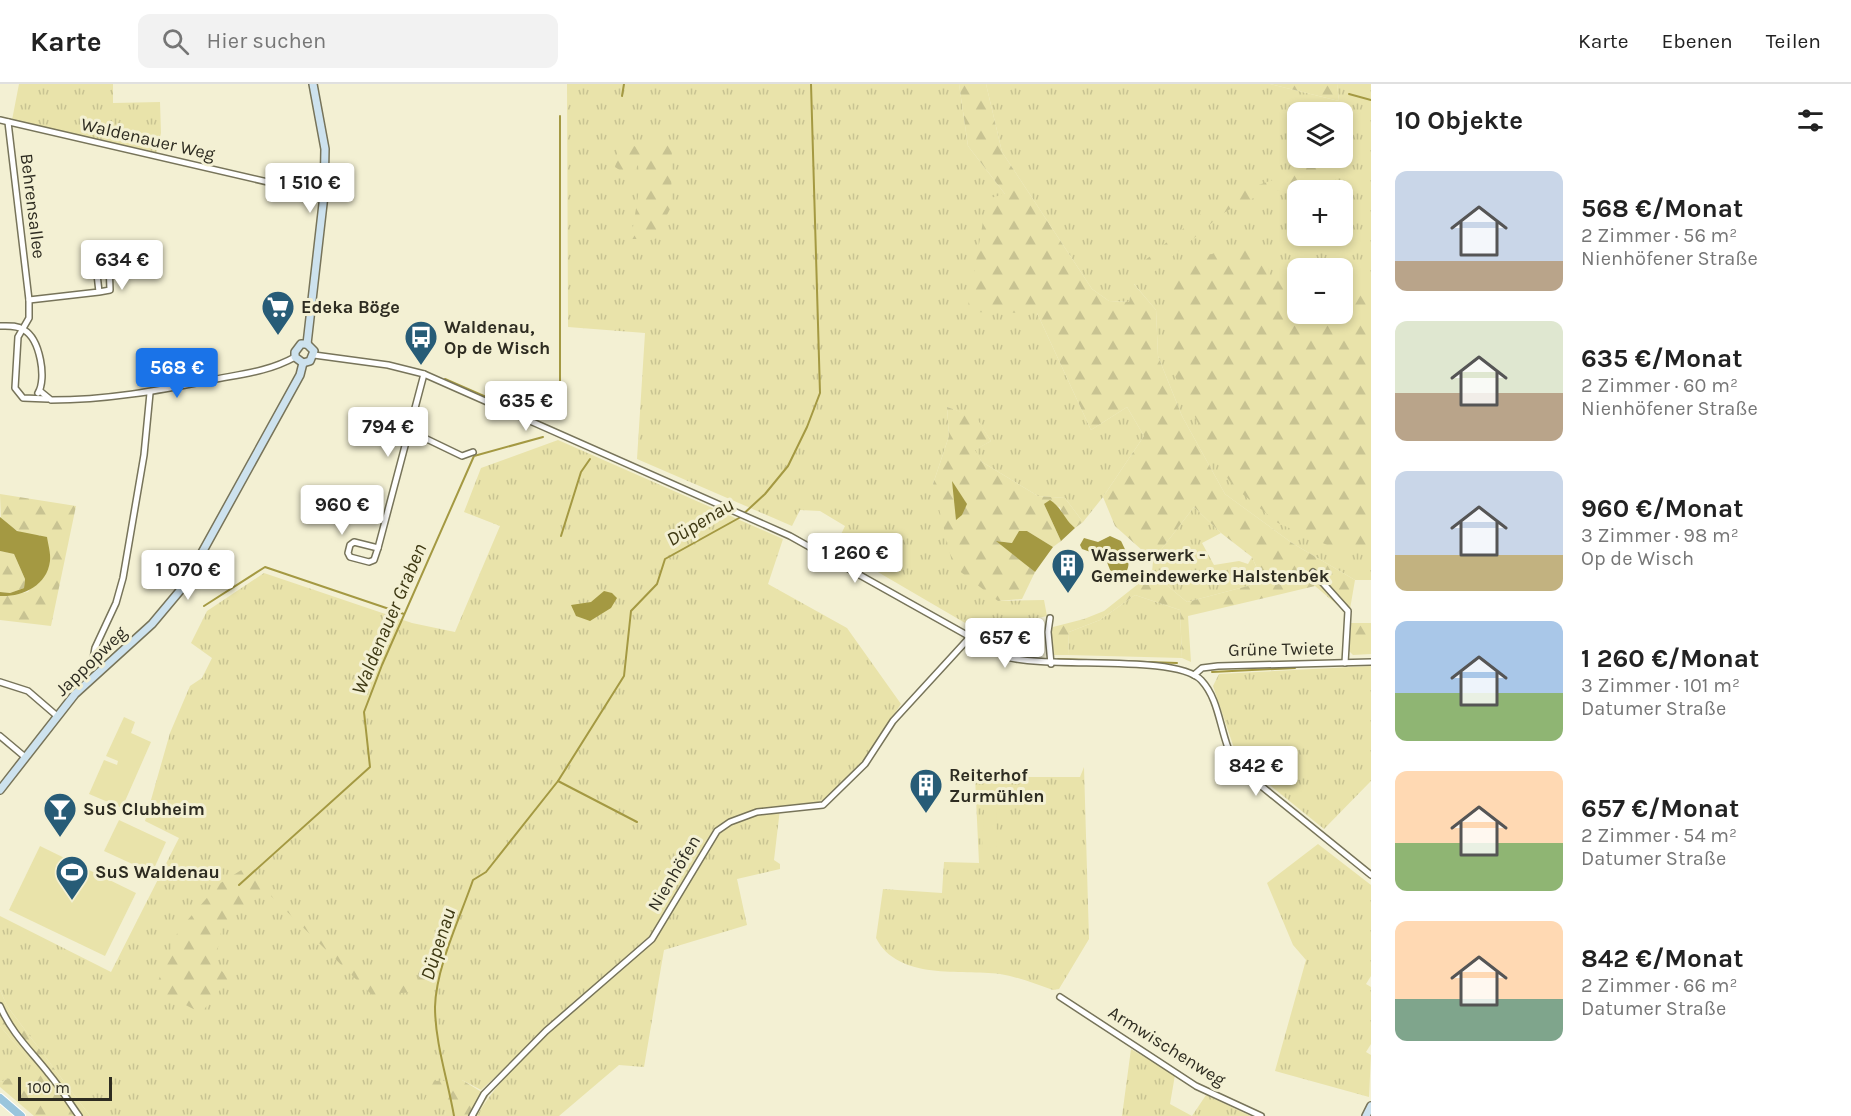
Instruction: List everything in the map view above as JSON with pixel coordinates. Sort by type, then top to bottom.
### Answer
[{"type":"main road","points":[[0,1098],[21,1116]]},
{"type":"street","points":[[307,344],[324,195],[325,149],[313,84]]},
{"type":"street","name":"Waldenauer Weg","points":[[0,120],[324,195]]},
{"type":"street","name":"Behrensallee","points":[[8,122],[29,300],[29,318],[18,337],[15,388],[23,398],[33,398]]},
{"type":"street","points":[[29,300],[99,292],[110,290],[109,263],[105,260],[98,261],[96,265],[99,292]]},
{"type":"street","points":[[0,326],[22,328],[30,335],[38,353],[40,391],[48,399]]},
{"type":"street","points":[[307,344],[311,346],[314,355]]},
{"type":"street","points":[[296,357],[297,347],[307,344]]},
{"type":"street","points":[[296,357],[303,363],[310,361],[314,355]]},
{"type":"street","points":[[314,355],[388,365],[424,374],[738,512],[827,554],[1006,657],[1024,662],[1052,664],[1161,665],[1176,667],[1194,675],[1207,688],[1230,757],[1239,768],[1371,875]]},
{"type":"street","points":[[33,398],[87,400],[150,393],[255,373],[296,357]]},
{"type":"street","name":"Jappopweg","points":[[0,790],[57,716],[92,676],[152,624],[183,587],[300,375],[303,363]]},
{"type":"street","points":[[378,548],[354,542],[350,545],[348,553],[350,557],[369,562],[374,560],[378,548],[408,430],[424,374]]},
{"type":"street","points":[[33,398],[40,391]]},
{"type":"street","points":[[93,659],[95,648],[116,603],[123,578],[144,455],[150,393]]},
{"type":"street","points":[[408,430],[462,456],[473,452]]},
{"type":"street","points":[[1313,572],[1348,611],[1345,663]]},
{"type":"street","points":[[1050,618],[1048,632],[1052,664]]},
{"type":"street","name":"Nienhöfen","points":[[472,1116],[484,1094],[546,1031],[652,939],[717,831],[730,822],[757,812],[823,805],[865,764],[893,721],[970,637]]},
{"type":"street","name":"Grüne Twiete","points":[[1194,675],[1202,668],[1218,666],[1371,662]]},
{"type":"street","points":[[0,682],[28,691],[57,716]]},
{"type":"street","points":[[0,736],[26,758]]},
{"type":"street","name":"Armwischenweg","points":[[1060,998],[1196,1086],[1261,1116]]},
{"type":"street","points":[[0,1006],[7,1022],[24,1047],[50,1074],[79,1116]]},
{"type":"street","points":[[1366,1116],[1371,1106]]},
{"type":"green space","points":[[19,84],[113,84],[113,103],[160,102],[161,133],[156,155],[12,120]]},
{"type":"green space","points":[[567,84],[959,84],[968,146],[1005,194],[1037,313],[1091,430],[1127,407],[1144,436],[1103,497],[1083,522],[1065,498],[1038,496],[982,462],[974,450],[991,441],[976,418],[947,407],[949,436],[933,484],[998,601],[1044,600],[1047,616],[993,628],[984,634],[835,547],[845,526],[820,511],[800,510],[792,526],[637,459],[645,333],[568,327]]},
{"type":"green space","points":[[959,84],[986,84],[1002,152],[1092,289],[1109,301],[1129,302],[1133,283],[1156,310],[1158,356],[1182,416],[1225,494],[1292,543],[1355,580],[1350,609],[1341,608],[1315,586],[1188,616],[1191,662],[1182,658],[1180,610],[1135,595],[1100,620],[1069,632],[1068,655],[1054,655],[1051,634],[1053,627],[1104,611],[1152,573],[1187,602],[1263,582],[1252,557],[1221,533],[1194,507],[1153,560],[1115,526],[1103,497],[1144,436],[1127,407],[1091,430],[1037,313],[967,312],[987,199],[1005,194],[968,146]]},
{"type":"green space","points":[[986,84],[1270,84],[1339,101],[1337,84],[1371,84],[1371,580],[1355,580],[1292,543],[1225,494],[1182,416],[1158,356],[1156,310],[1134,284],[1129,302],[1109,301],[1092,289],[1002,152]]},
{"type":"green space","points":[[1270,84],[1337,84],[1339,101]]},
{"type":"green space","points":[[672,142],[671,207],[655,239],[631,239],[641,178],[638,165],[630,177],[615,167],[619,143],[648,149]]},
{"type":"green space","points":[[1307,168],[1339,168],[1338,171],[1310,180],[1287,180],[1287,187],[1242,202],[1222,214],[1147,278],[1137,267],[1219,199]]},
{"type":"green space","points":[[1268,247],[1269,277],[1287,277],[1287,324],[1353,324],[1353,279],[1371,279],[1371,552],[1336,549],[1278,523],[1234,487],[1220,468],[1171,368],[1169,301],[1165,284],[1173,267],[1204,255]]},
{"type":"green space","points":[[947,407],[976,417],[991,441],[975,450],[982,462],[1038,496],[1065,498],[1083,522],[1075,528],[1064,519],[1060,507],[1044,504],[1061,541],[1053,547],[1027,531],[1019,531],[1013,543],[997,541],[1035,572],[1022,599],[998,601],[953,566],[933,484],[949,436]]},
{"type":"green space","points":[[558,440],[783,539],[768,584],[847,628],[901,704],[862,762],[832,797],[806,806],[806,810],[780,809],[774,860],[780,864],[780,869],[737,879],[747,925],[664,950],[644,1067],[619,1065],[559,1116],[477,1116],[489,1097],[523,1058],[622,970],[617,965],[481,1090],[462,1080],[447,1105],[445,1116],[90,1116],[7,1006],[0,990],[0,916],[111,972],[179,838],[145,821],[170,733],[190,686],[202,678],[212,658],[191,643],[207,611],[264,573],[412,623],[455,632],[500,526],[464,512],[481,468]]},
{"type":"green space","points":[[0,494],[76,506],[51,626],[0,620],[0,596],[28,592],[50,560],[40,535],[19,532],[1,519]]},
{"type":"green space","points":[[1194,507],[1221,533],[1202,543],[1214,565],[1239,561],[1248,564],[1252,557],[1263,582],[1187,602],[1152,573],[1153,560]]},
{"type":"green space","points":[[0,551],[14,554],[25,579],[24,588],[10,593],[0,592]]},
{"type":"green space","points":[[1135,595],[1180,610],[1182,658],[1068,655],[1069,632],[1100,620]]},
{"type":"green space","points":[[1350,623],[1371,623],[1371,654],[1353,655],[1349,651]]},
{"type":"green space","points":[[1371,666],[1371,781],[1324,829],[1244,764],[1236,754],[1213,686],[1219,674]]},
{"type":"green space","points":[[124,717],[135,722],[131,733],[151,742],[122,808],[89,794],[104,760],[117,765],[118,761],[106,756]]},
{"type":"green space","points":[[1084,767],[1089,939],[1059,989],[1053,990],[1000,974],[949,972],[915,967],[899,961],[886,952],[876,938],[883,889],[942,893],[944,862],[979,863],[975,777],[1080,777]]},
{"type":"green space","points":[[985,797],[997,798],[996,848],[982,847]]},
{"type":"green space","points":[[119,820],[166,842],[152,873],[104,851]]},
{"type":"green space","points":[[1318,844],[1371,885],[1371,976],[1366,984],[1371,987],[1371,1044],[1366,1052],[1371,1055],[1369,1097],[1275,1071],[1306,960],[1293,945],[1267,883]]},
{"type":"green space","name":"SuS Waldenau","points":[[40,846],[136,893],[105,956],[9,910]]},
{"type":"green space","points":[[243,869],[269,886],[222,927],[215,963],[229,979],[201,1013],[153,988],[157,984],[178,931],[219,884]]},
{"type":"green space","points":[[274,889],[374,988],[407,982],[420,984],[416,967],[428,971],[444,963],[449,965],[446,972],[436,971],[429,976],[429,991],[372,995],[269,894]]},
{"type":"green space","points":[[0,990],[7,1006],[90,1116],[34,1116],[0,1087],[0,1082],[36,1068],[0,1026]]},
{"type":"green space","points":[[0,1026],[37,1069],[0,1082]]},
{"type":"green space","points":[[1131,1049],[1175,1075],[1170,1104],[1192,1116],[1122,1116]]},
{"type":"green space","points":[[462,1080],[488,1096],[477,1116],[445,1116],[446,1105],[423,1103],[434,1081]]},
{"type":"green space","points":[[1206,1095],[1251,1116],[1192,1116]]},
{"type":"shaded area","points":[[952,481],[967,504],[962,515],[956,520]]},
{"type":"shaded area","points":[[1050,500],[1075,528],[1061,541],[1044,504]]},
{"type":"shaded area","points":[[0,517],[17,531],[47,537],[50,555],[48,570],[39,583],[25,592],[8,596],[0,596],[0,592],[10,593],[24,588],[25,579],[14,554],[0,551]]},
{"type":"shaded area","points":[[1019,531],[1027,531],[1053,547],[1035,572],[996,541],[1012,543]]},
{"type":"shaded area","points":[[1110,536],[1121,541],[1128,560],[1127,570],[1120,577],[1112,575],[1105,557],[1082,549],[1080,545],[1084,538],[1098,542]]},
{"type":"shaded area","points":[[604,591],[612,593],[617,598],[611,608],[590,621],[576,616],[571,605],[591,602]]},
{"type":"waterway","points":[[622,96],[624,84]]},
{"type":"waterway","name":"Düpenau","points":[[454,1116],[439,1048],[435,1007],[436,992],[444,959],[473,880],[486,872],[558,781],[624,676],[631,611],[657,584],[665,559],[739,518],[765,494],[788,466],[820,393],[811,84]]},
{"type":"waterway","points":[[1349,94],[1371,100]]},
{"type":"waterway","name":"Waldenauer Graben","points":[[560,116],[560,393]]},
{"type":"waterway","points":[[445,379],[532,417]]},
{"type":"waterway","name":"Waldenauer Graben","points":[[239,885],[370,767],[364,712],[382,665],[474,456],[543,437]]},
{"type":"waterway","points":[[561,536],[581,472],[590,459]]},
{"type":"waterway","points":[[204,606],[265,567],[404,614]]},
{"type":"waterway","points":[[1058,659],[1177,663]]},
{"type":"waterway","points":[[1212,672],[1295,668]]},
{"type":"waterway","points":[[558,781],[637,822]]},
{"type":"place","name":"Edeka Böge","points":[[278,336]]},
{"type":"place","name":"Waldenau, Op de Wisch","points":[[421,366]]},
{"type":"place","name":"Wasserwerk - Gemeindewerke Halstenbek","points":[[1068,594]]},
{"type":"place","name":"Reiterhof Zurmühlen","points":[[926,814]]},
{"type":"place","name":"SuS Clubheim","points":[[60,838]]},
{"type":"place","name":"SuS Waldenau","points":[[72,901]]}]
